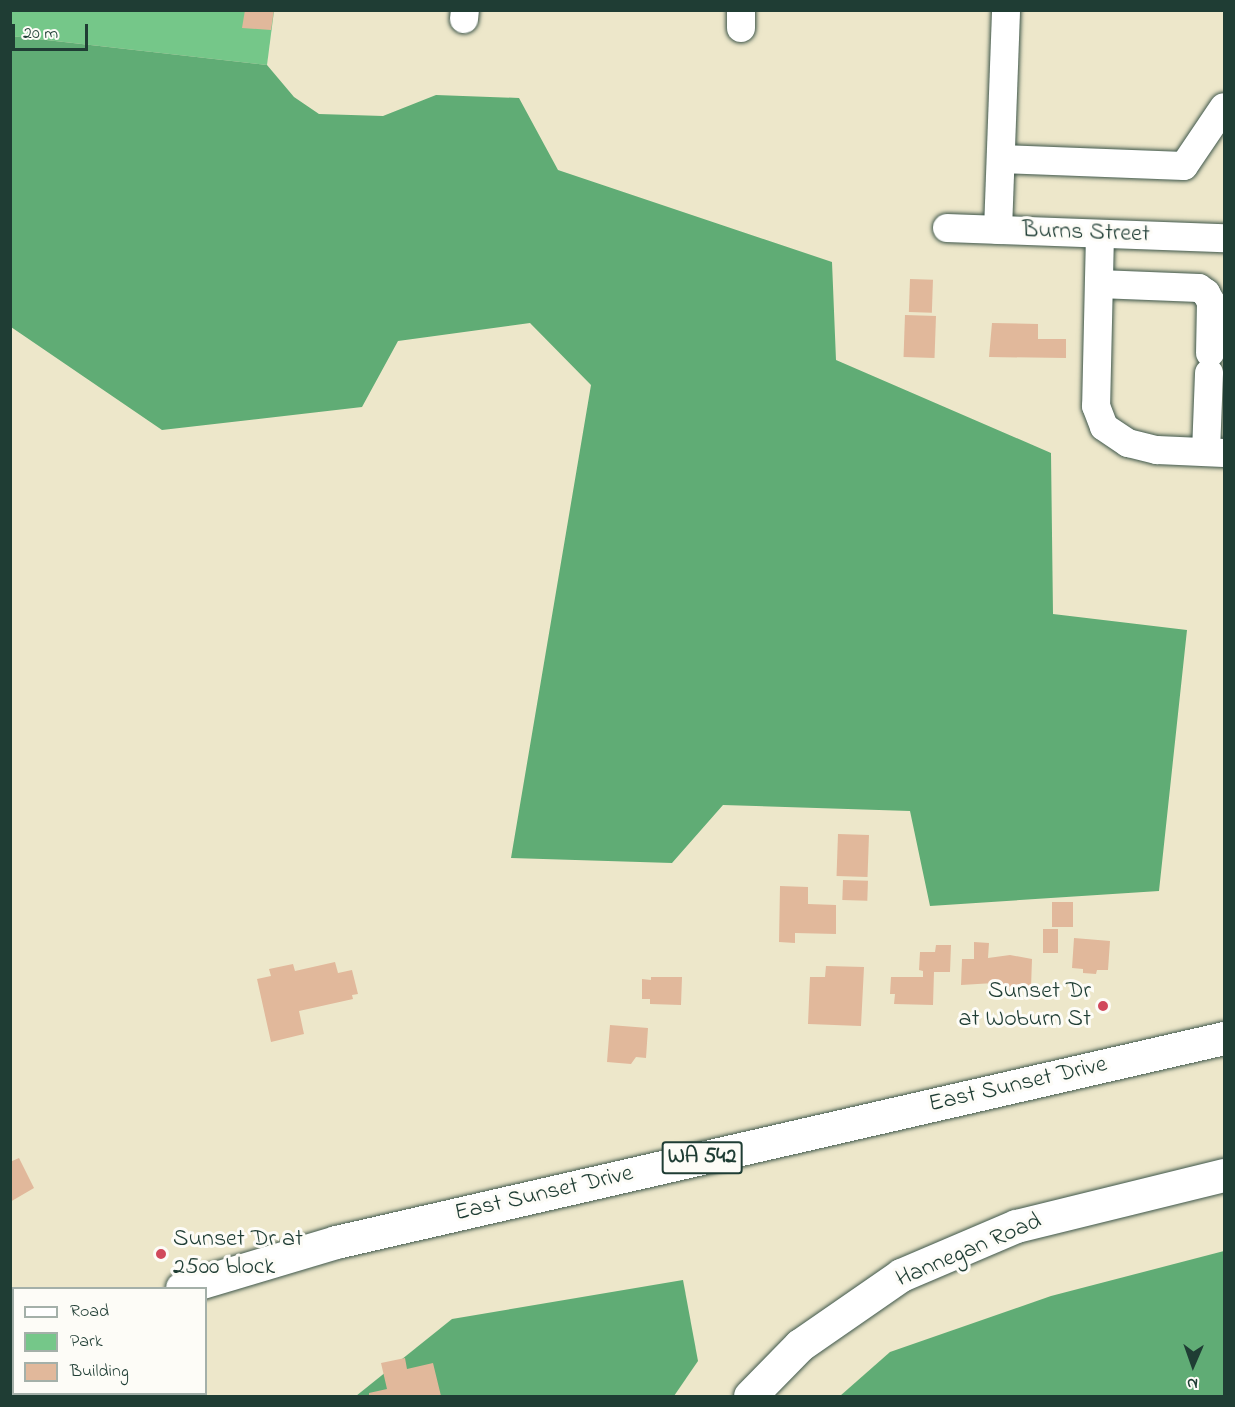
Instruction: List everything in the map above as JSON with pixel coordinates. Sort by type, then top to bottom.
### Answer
[{"type":"main road","name":"East Sunset Drive","points":[[185,1287],[336,1242],[1224,1038]]},
{"type":"main road","name":"Hannegan Road","points":[[750,1396],[800,1345],[901,1275],[1016,1226],[1224,1175]]},
{"type":"street","points":[[998,230],[1006,10]]},
{"type":"street","points":[[1001,159],[1184,166],[1224,108]]},
{"type":"street","name":"Burns Street","points":[[946,228],[1224,238]]},
{"type":"street","points":[[1099,284],[1199,288],[1206,292],[1211,302],[1209,363],[1215,452],[1157,450],[1128,443],[1104,427],[1096,406],[1100,234]]},
{"type":"green space","points":[[11,11],[274,11],[267,65],[11,36]]},
{"type":"green space","points":[[11,36],[267,65],[294,97],[319,114],[383,116],[436,95],[519,98],[558,170],[832,262],[836,360],[1051,453],[1053,614],[1187,630],[1159,891],[930,906],[910,811],[723,805],[672,863],[511,858],[591,385],[530,323],[398,341],[362,407],[162,430],[11,327]]},
{"type":"green space","points":[[1224,1251],[1224,1396],[840,1396],[890,1352],[1051,1296]]},
{"type":"green space","points":[[683,1280],[698,1361],[674,1396],[356,1396],[452,1319]]},
{"type":"building","points":[[245,10],[274,10],[271,30],[242,28]]},
{"type":"building","points":[[910,279],[933,280],[932,313],[909,312]]},
{"type":"building","points":[[905,315],[936,316],[935,358],[904,357]]},
{"type":"building","points":[[992,323],[1038,324],[1038,339],[1066,339],[1066,358],[989,357]]},
{"type":"building","points":[[838,834],[869,835],[868,877],[837,876]]},
{"type":"building","points":[[843,880],[868,881],[867,901],[842,900]]},
{"type":"building","points":[[780,886],[808,887],[808,904],[836,905],[836,934],[795,933],[795,943],[779,942]]},
{"type":"building","points":[[1052,902],[1073,902],[1073,927],[1052,927]]},
{"type":"building","points":[[1043,929],[1058,929],[1058,953],[1043,953]]},
{"type":"building","points":[[1074,938],[1110,941],[1108,970],[1097,970],[1096,974],[1083,973],[1083,969],[1072,968]]},
{"type":"building","points":[[974,942],[989,943],[988,958],[1010,955],[1032,959],[1031,988],[1018,987],[1017,993],[1009,993],[1010,987],[994,987],[994,983],[961,985],[962,959],[974,959]]},
{"type":"building","points":[[936,945],[951,945],[950,972],[934,972],[933,1005],[894,1004],[895,994],[890,994],[891,977],[923,977],[923,971],[919,970],[920,952],[935,952]]},
{"type":"building","points":[[335,962],[338,973],[352,970],[358,994],[352,995],[353,999],[299,1011],[304,1034],[271,1042],[257,979],[271,976],[269,969],[293,964],[295,971]]},
{"type":"building","points":[[826,966],[864,967],[861,1026],[808,1024],[810,977],[825,977]]},
{"type":"building","points":[[651,977],[682,977],[681,1005],[650,1004],[650,999],[642,999],[642,979],[651,980]]},
{"type":"building","points":[[610,1025],[648,1028],[646,1058],[636,1057],[631,1064],[607,1062]]},
{"type":"building","points":[[19,1158],[34,1188],[10,1202],[10,1162]]},
{"type":"building","points":[[405,1358],[407,1369],[433,1363],[441,1396],[369,1396],[369,1393],[387,1389],[381,1363]]},
{"type":"place","name":"Sunset Dr at Woburn St","points":[[1103,1006]]},
{"type":"place","name":"Sunset Dr at 2500 block","points":[[161,1254]]}]
